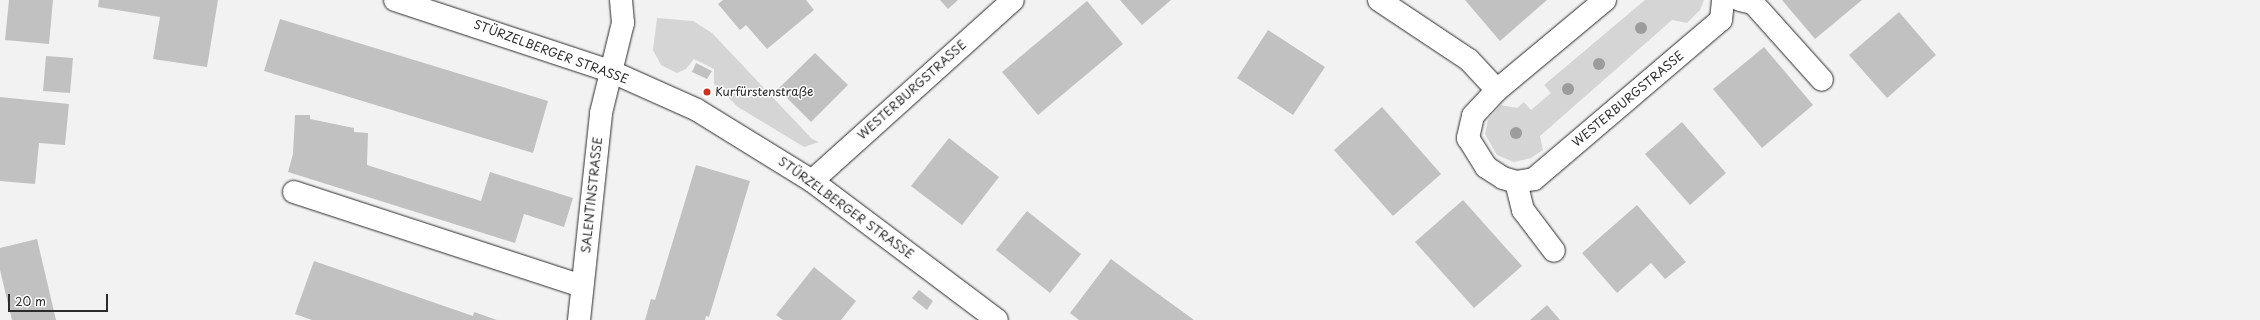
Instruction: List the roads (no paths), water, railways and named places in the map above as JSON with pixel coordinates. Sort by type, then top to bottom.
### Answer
[{"type":"street","name":"STÜRZELBERGER STRASSE","points":[[395,0],[610,71],[697,110],[812,181],[997,320]]},
{"type":"street","name":"SALENTINSTRASSE","points":[[579,320],[601,113],[623,22],[621,0]]},
{"type":"street","name":"WESTERBURGSTRASSE","points":[[812,181],[1013,0]]},
{"type":"street","points":[[1379,0],[1469,60],[1497,90]]},
{"type":"street","points":[[1554,251],[1523,210],[1516,182],[1503,178],[1486,166],[1468,138],[1473,116],[1497,90],[1605,0]]},
{"type":"street","name":"WESTERBURGSTRASSE","points":[[1516,182],[1534,178],[1721,20],[1723,0]]},
{"type":"street","points":[[1740,0],[1753,4],[1822,80]]},
{"type":"street","points":[[294,192],[582,286]]},
{"type":"place","name":"Kurfürstenstraße","points":[[707,92]]}]
